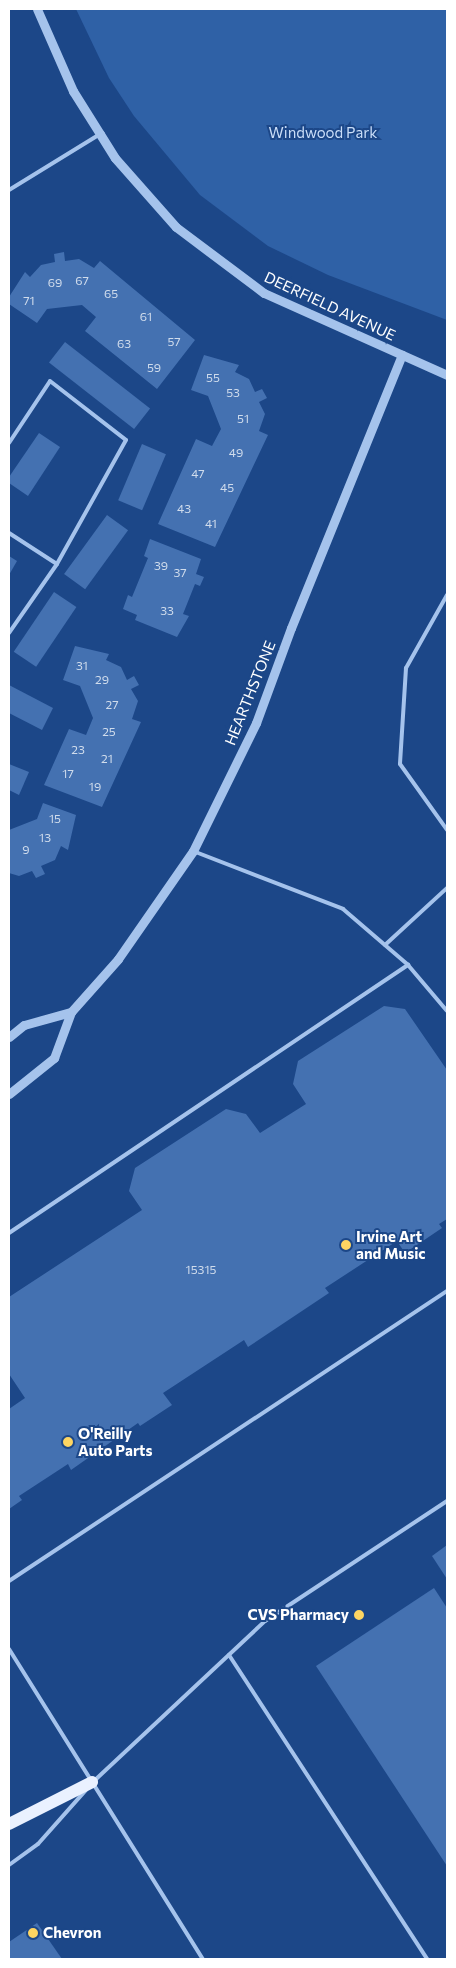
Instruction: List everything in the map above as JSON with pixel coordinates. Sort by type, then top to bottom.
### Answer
[{"type":"main road","points":[[9,1824],[92,1782]]},
{"type":"street","name":"DEERFIELD AVENUE","points":[[38,9],[73,91],[115,158],[176,227],[264,293],[447,375]]},
{"type":"street","name":"HEARTHSTONE","points":[[9,1094],[54,1058],[72,1012],[118,958],[193,852],[256,723],[291,628],[402,355]]},
{"type":"street","points":[[9,1037],[24,1025],[72,1012]]},
{"type":"lane","points":[[9,190],[100,134]]},
{"type":"lane","points":[[9,443],[50,381],[126,440],[57,564],[9,633]]},
{"type":"lane","points":[[9,533],[57,564]]},
{"type":"lane","points":[[447,595],[406,668],[400,764],[447,830]]},
{"type":"lane","points":[[193,852],[343,909],[408,965],[447,1011]]},
{"type":"lane","points":[[385,945],[447,888]]},
{"type":"lane","points":[[9,1233],[408,965]]},
{"type":"lane","points":[[9,1581],[447,1291]]},
{"type":"lane","points":[[9,1865],[38,1844],[92,1782],[265,1621],[447,1501]]},
{"type":"lane","points":[[9,1650],[202,1959]]},
{"type":"lane","points":[[229,1655],[427,1959]]},
{"type":"green space","name":"Windwood Park","points":[[76,9],[447,9],[447,320],[328,275],[268,246],[200,195],[134,116],[109,78]]},
{"type":"building","points":[[64,252],[65,261],[79,259],[94,268],[100,261],[195,340],[157,389],[85,331],[96,317],[82,305],[47,309],[37,323],[9,304],[9,297],[25,272],[30,277],[41,265],[55,262],[54,254]]},
{"type":"building","points":[[65,342],[150,408],[134,429],[49,362]]},
{"type":"building","points":[[204,355],[239,365],[235,372],[249,379],[255,392],[262,389],[267,398],[259,402],[265,414],[259,431],[268,435],[215,547],[158,524],[196,439],[212,446],[221,429],[208,396],[191,390]]},
{"type":"building","points":[[39,433],[60,447],[28,496],[9,483],[9,477]]},
{"type":"building","points":[[142,444],[166,454],[142,510],[118,500]]},
{"type":"building","points":[[107,515],[128,530],[85,589],[64,574]]},
{"type":"building","points":[[150,539],[201,559],[196,574],[204,577],[200,586],[195,584],[183,614],[189,616],[177,637],[135,620],[137,615],[123,609],[128,595],[132,597],[148,558],[144,556]]},
{"type":"building","points":[[9,556],[17,561],[9,575]]},
{"type":"building","points":[[54,592],[76,607],[36,667],[14,652]]},
{"type":"building","points":[[75,646],[109,654],[106,660],[121,667],[127,680],[134,676],[139,685],[131,689],[138,701],[132,719],[141,722],[102,807],[44,785],[69,729],[86,735],[93,718],[80,686],[63,680]]},
{"type":"building","points":[[9,685],[53,708],[42,730],[9,713]]},
{"type":"building","points":[[9,764],[29,772],[19,795],[9,790]]},
{"type":"building","points":[[43,803],[76,815],[68,850],[61,846],[55,860],[41,866],[45,874],[36,878],[32,871],[19,876],[9,873],[9,830],[37,819]]},
{"type":"building","points":[[384,1006],[405,1009],[447,1070],[447,1219],[439,1224],[442,1228],[405,1253],[397,1241],[325,1288],[329,1293],[248,1347],[244,1340],[163,1393],[172,1405],[140,1426],[138,1423],[71,1470],[68,1464],[19,1496],[22,1500],[9,1509],[9,1409],[25,1398],[9,1374],[9,1297],[142,1210],[129,1191],[135,1168],[226,1109],[246,1114],[260,1133],[306,1104],[293,1084],[298,1061]]},
{"type":"building","points":[[447,1545],[447,1579],[432,1556]]},
{"type":"building","points":[[434,1588],[447,1608],[447,1866],[316,1666]]},
{"type":"building","name":"Chevron","points":[[37,1923],[62,1959],[9,1959],[9,1942]]},
{"type":"place","name":"Irvine Art and Music","points":[[346,1245]]},
{"type":"place","name":"O'Reilly Auto Parts","points":[[68,1442]]},
{"type":"place","name":"CVS Pharmacy","points":[[359,1615]]},
{"type":"place","name":"Chevron","points":[[33,1933]]}]
